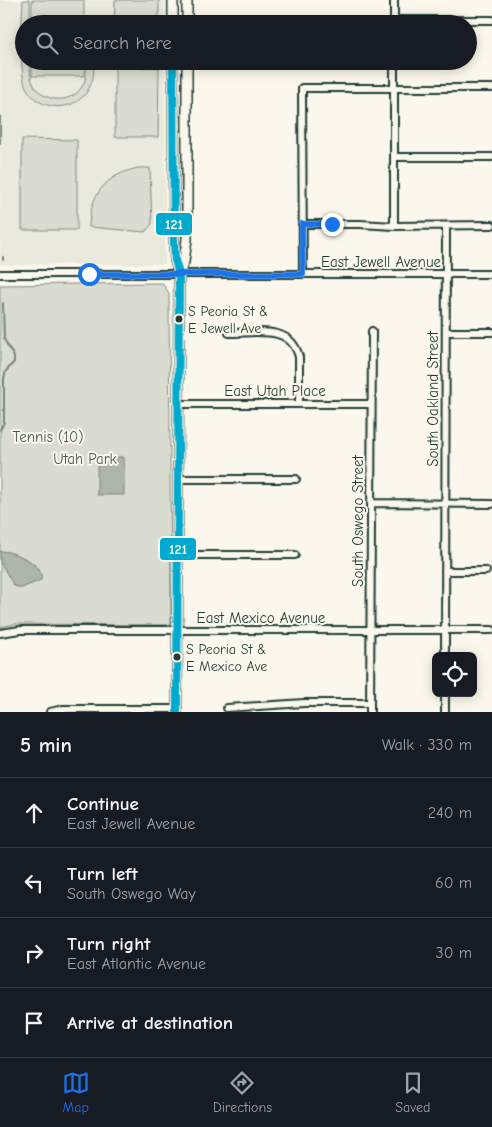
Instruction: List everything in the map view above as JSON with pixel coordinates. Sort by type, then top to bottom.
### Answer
[{"type":"main road","points":[[172,0],[172,15]]},
{"type":"main road","points":[[187,0],[187,15]]},
{"type":"main road","points":[[172,70],[174,242],[176,262],[180,274]]},
{"type":"main road","points":[[177,711],[180,274],[184,262],[187,239],[187,70]]},
{"type":"street","points":[[394,0],[394,15]]},
{"type":"street","points":[[477,20],[492,20]]},
{"type":"street","points":[[394,70],[394,226]]},
{"type":"street","points":[[303,274],[302,88],[492,88]]},
{"type":"street","points":[[394,158],[492,157]]},
{"type":"street","points":[[302,224],[394,226],[492,225]]},
{"type":"street","name":"South Oakland Street","points":[[445,652],[446,226]]},
{"type":"street","name":"East Jewell Avenue","points":[[0,274],[492,274]]},
{"type":"street","name":"South Oswego Street","points":[[370,712],[372,331]]},
{"type":"street","points":[[229,333],[272,332],[289,338],[299,356],[299,404]]},
{"type":"street","points":[[446,332],[492,332]]},
{"type":"street","name":"East Utah Place","points":[[178,404],[371,404]]},
{"type":"street","points":[[178,480],[296,479]]},
{"type":"street","points":[[371,503],[492,504]]},
{"type":"street","points":[[178,555],[295,555]]},
{"type":"street","points":[[445,571],[486,571]]},
{"type":"street","name":"East Mexico Avenue","points":[[0,633],[20,630],[492,630]]},
{"type":"street","points":[[445,697],[445,712]]},
{"type":"street","points":[[227,708],[285,704],[370,704]]},
{"type":"street","points":[[50,712],[63,709],[177,711]]},
{"type":"shaded area","points":[[0,0],[166,0],[166,15],[15,15],[15,70],[165,70],[165,264],[0,265]]},
{"type":"shaded area","points":[[97,457],[124,457],[124,495],[97,495]]},
{"type":"shaded area","points":[[0,552],[21,556],[34,564],[41,574],[41,580],[22,588],[14,586],[0,562]]},
{"type":"green space","points":[[23,0],[30,0],[30,15],[23,15]]},
{"type":"green space","points":[[32,0],[84,0],[84,15],[32,15]]},
{"type":"green space","points":[[115,0],[159,0],[159,15],[114,15]]},
{"type":"green space","points":[[22,70],[30,70],[32,81],[42,94],[56,99],[64,99],[78,92],[83,85],[86,70],[93,70],[91,84],[85,94],[78,101],[58,107],[39,101],[31,95],[23,78]]},
{"type":"green space","points":[[32,70],[84,70],[84,76],[32,76]]},
{"type":"green space","points":[[115,70],[159,70],[158,137],[115,137]]},
{"type":"green space","points":[[22,139],[77,140],[77,230],[22,230]]},
{"type":"green space","points":[[138,168],[150,168],[152,224],[145,232],[89,227],[93,205],[102,188],[117,176]]},
{"type":"green space","name":"Utah Park","points":[[162,283],[169,293],[171,625],[15,624],[0,627],[0,285]]},
{"type":"waterway","points":[[0,116],[0,143]]},
{"type":"waterway","points":[[0,430],[4,422],[4,378],[6,371],[14,362],[14,357],[4,339],[3,303]]},
{"type":"transit line","name":"121","points":[[173,70],[174,242],[175,260],[179,274],[177,712]]},
{"type":"place","name":"S Peoria St & E Jewell Ave","points":[[179,319]]},
{"type":"place","name":"S Peoria St & E Mexico Ave","points":[[177,657]]},
{"type":"route","points":[[89,274],[303,274],[302,224],[332,224]]},
{"type":"park label","name":"Tennis (10)","points":[[48,437]]}]
